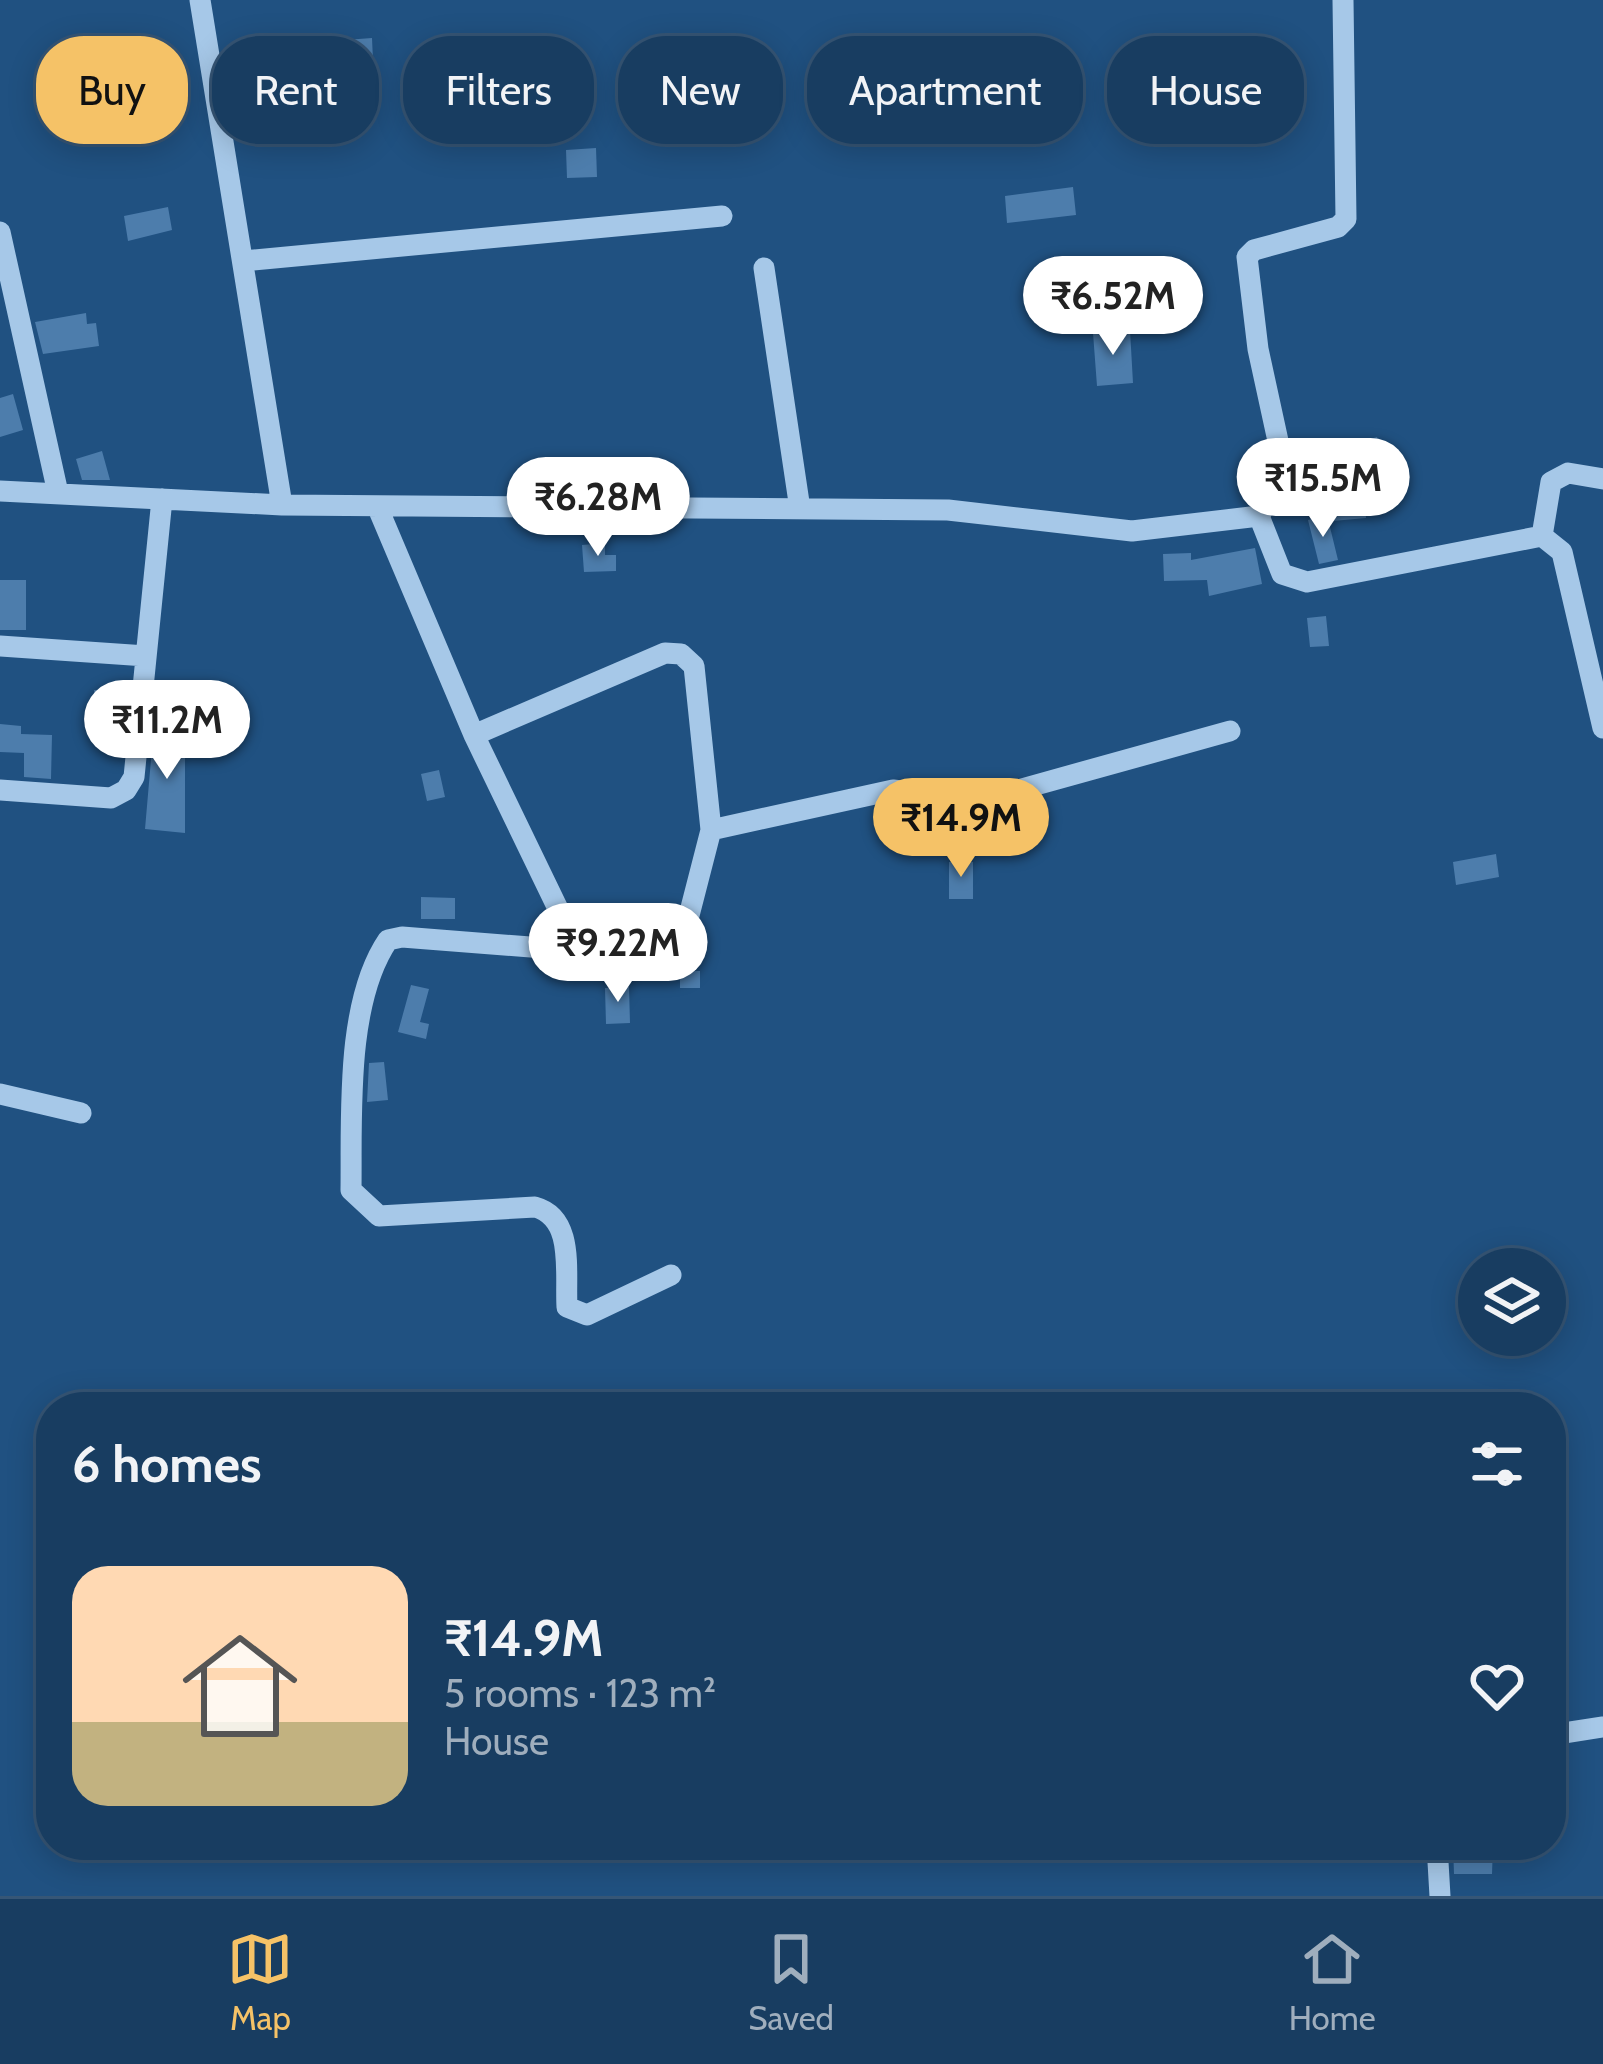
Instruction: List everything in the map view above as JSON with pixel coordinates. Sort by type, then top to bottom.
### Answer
[{"type":"street","points":[[200,0],[283,505]]},
{"type":"street","points":[[1259,516],[1285,472],[1258,349],[1247,257],[1254,250],[1337,227],[1346,219],[1343,0]]},
{"type":"street","points":[[243,261],[722,216]]},
{"type":"street","points":[[0,232],[58,493]]},
{"type":"street","points":[[764,268],[800,509]]},
{"type":"street","points":[[1542,536],[1552,482],[1568,472],[1603,479]]},
{"type":"street","points":[[0,491],[283,505],[948,510],[1132,531],[1259,516]]},
{"type":"street","points":[[0,790],[111,798],[126,790],[134,777],[162,499]]},
{"type":"street","points":[[377,506],[474,735],[562,916],[566,938],[556,949],[402,937],[388,940],[378,955],[353,1057],[351,1190],[379,1216],[535,1207],[550,1211],[562,1223],[567,1307],[576,1314],[586,1316],[671,1274]]},
{"type":"street","points":[[1259,516],[1282,574],[1292,581],[1542,536],[1562,552],[1603,728]]},
{"type":"street","points":[[0,646],[146,656]]},
{"type":"street","points":[[474,735],[665,653],[681,654],[694,666],[711,830],[685,932]]},
{"type":"street","points":[[711,830],[893,790],[946,796],[1018,790],[1230,731]]},
{"type":"street","points":[[0,1094],[81,1113]]},
{"type":"street","points":[[1566,1733],[1603,1727]]},
{"type":"street","points":[[1438,1860],[1440,1896]]},
{"type":"building","points":[[596,148],[597,177],[567,178],[566,150]]},
{"type":"building","points":[[1073,187],[1076,215],[1007,223],[1005,196]]},
{"type":"building","points":[[168,207],[172,230],[128,241],[124,216]]},
{"type":"building","points":[[86,313],[87,324],[96,323],[99,346],[43,354],[35,322]]},
{"type":"building","points":[[1130,330],[1133,383],[1097,386],[1093,333]]},
{"type":"building","points":[[13,394],[23,430],[0,437],[0,398]]},
{"type":"building","points":[[1377,437],[1383,457],[1361,464],[1366,518],[1333,521],[1328,462],[1356,460],[1351,445]]},
{"type":"building","points":[[102,451],[110,480],[82,480],[76,459]]},
{"type":"building","points":[[1327,515],[1338,560],[1319,564],[1308,520]]},
{"type":"building","points":[[605,543],[605,555],[616,555],[616,571],[584,572],[582,545]]},
{"type":"building","points":[[1255,548],[1262,584],[1209,596],[1207,580],[1164,581],[1163,554],[1191,553],[1191,560]]},
{"type":"building","points":[[0,580],[26,580],[26,630],[0,630]]},
{"type":"building","points":[[1326,616],[1329,646],[1310,647],[1307,618]]},
{"type":"building","points":[[94,690],[120,690],[120,720],[95,720]]},
{"type":"building","points":[[0,724],[21,726],[21,734],[52,735],[51,779],[24,777],[24,753],[0,752]]},
{"type":"building","points":[[154,725],[185,732],[185,833],[145,829]]},
{"type":"building","points":[[439,770],[445,797],[427,801],[421,774]]},
{"type":"building","points":[[1496,854],[1499,877],[1456,885],[1453,862]]},
{"type":"building","points":[[949,862],[973,862],[973,899],[949,899]]},
{"type":"building","points":[[421,897],[455,898],[455,919],[421,919]]},
{"type":"building","points":[[680,971],[700,971],[700,988],[680,988]]},
{"type":"building","points":[[411,985],[429,989],[420,1022],[429,1024],[426,1039],[398,1032]]},
{"type":"building","points":[[629,987],[630,1023],[606,1024],[605,988]]},
{"type":"building","points":[[384,1062],[388,1100],[367,1102],[369,1063]]},
{"type":"building","points":[[1454,1860],[1492,1860],[1492,1874],[1454,1874]]}]
